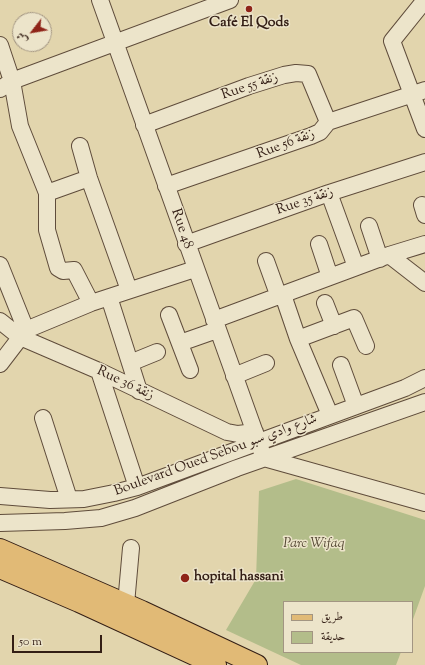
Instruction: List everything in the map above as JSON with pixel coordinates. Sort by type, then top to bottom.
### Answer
[{"type":"main road","points":[[0,549],[123,612],[194,645],[257,665]]},
{"type":"main road","points":[[0,568],[123,612]]},
{"type":"main road","points":[[194,645],[216,665]]},
{"type":"street","name":"Rue 48","points":[[100,0],[186,244],[264,458]]},
{"type":"street","points":[[6,85],[222,1]]},
{"type":"street","points":[[424,1],[392,41],[418,92],[425,129]]},
{"type":"street","points":[[0,45],[6,85],[20,126],[47,194],[47,230],[58,268],[63,271],[74,270],[77,273],[91,303]]},
{"type":"street","name":"Rue 55 زنقة","points":[[144,125],[249,86],[284,75],[296,73],[308,74],[328,122]]},
{"type":"street","name":"Rue 56 زنقة","points":[[166,186],[311,136],[320,132],[328,122],[418,92]]},
{"type":"street","points":[[80,146],[89,178],[129,290]]},
{"type":"street","name":"Rue 35 زنقة","points":[[186,244],[329,193],[425,162]]},
{"type":"street","points":[[47,194],[89,178]]},
{"type":"street","points":[[329,193],[356,267]]},
{"type":"street","points":[[369,226],[384,257],[425,283]]},
{"type":"street","points":[[319,244],[330,277]]},
{"type":"street","points":[[180,343],[281,296],[356,267],[425,244]]},
{"type":"street","points":[[266,261],[330,415]]},
{"type":"street","points":[[0,265],[23,333]]},
{"type":"street","points":[[0,364],[23,333],[91,303],[195,268]]},
{"type":"street","points":[[109,297],[139,391]]},
{"type":"street","points":[[325,303],[334,326]]},
{"type":"street","points":[[169,315],[190,370]]},
{"type":"street","points":[[298,339],[354,318],[366,346]]},
{"type":"street","name":"Rue 36 زنقة","points":[[0,322],[139,391],[227,432],[256,437]]},
{"type":"street","points":[[130,363],[158,352]]},
{"type":"street","points":[[234,376],[266,364]]},
{"type":"street","points":[[341,365],[356,406]]},
{"type":"street","points":[[99,371],[137,487]]},
{"type":"street","name":"Boulevard Oued Sebou شارع وادي سبو","points":[[0,496],[84,499],[137,487],[256,437],[356,406],[405,388],[425,378]]},
{"type":"street","name":"Boulevard Oued Sebou شارع وادي سبو","points":[[0,522],[65,521],[101,518],[135,508],[264,458],[425,402]]},
{"type":"street","points":[[43,418],[69,499]]},
{"type":"street","points":[[264,458],[425,503]]},
{"type":"street","points":[[123,612],[131,548]]},
{"type":"green space","name":"Parc Wifaq","points":[[296,479],[425,520],[425,586],[413,619],[413,601],[283,601],[283,653],[401,653],[396,665],[301,665],[226,630],[256,579],[259,491]]},
{"type":"place","name":"Café El Qods","points":[[249,9]]},
{"type":"place","name":"hopital hassani","points":[[185,578]]}]
